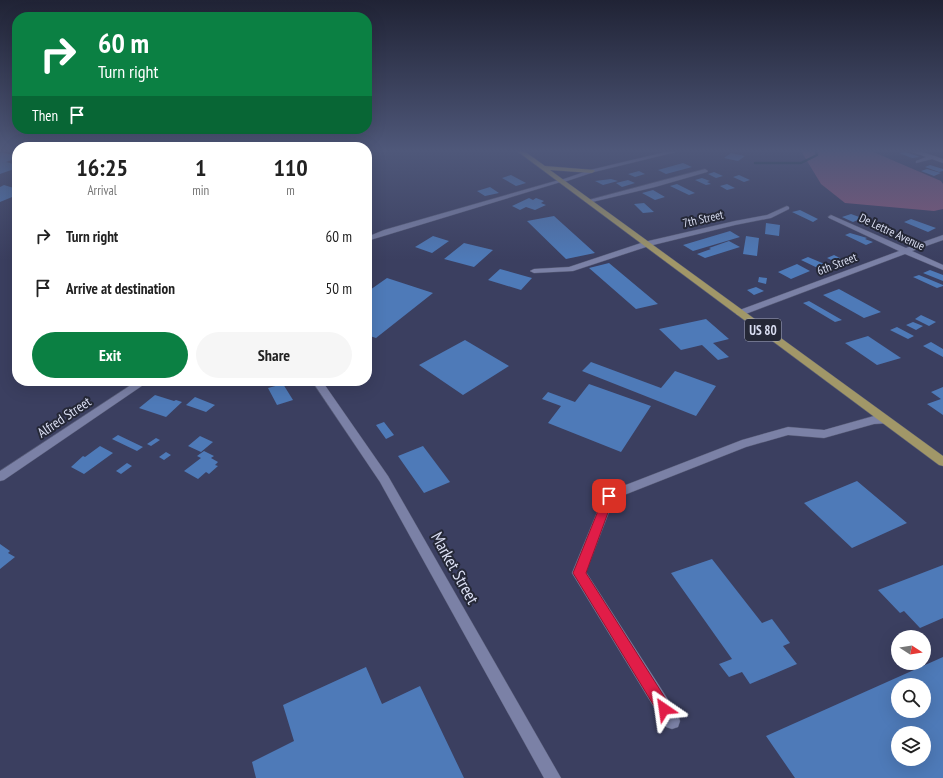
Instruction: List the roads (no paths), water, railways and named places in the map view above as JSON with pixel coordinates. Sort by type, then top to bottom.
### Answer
[{"type":"main road","name":"US 80","points":[[570,187],[943,462]]},
{"type":"street","points":[[372,237],[537,187]]},
{"type":"street","points":[[588,201],[648,187]]},
{"type":"street","name":"7th Street","points":[[534,271],[570,269],[647,244],[735,223],[770,217],[787,208]]},
{"type":"street","name":"De Lettre Avenue","points":[[831,217],[943,268]]},
{"type":"street","name":"6th Street","points":[[740,313],[943,237]]},
{"type":"street","name":"Alfred Street","points":[[0,477],[136,386]]},
{"type":"street","name":"Market Street","points":[[320,386],[384,479],[553,778]]},
{"type":"street","points":[[672,721],[579,573],[609,496],[749,442],[788,432],[824,434],[874,420],[886,421]]}]
